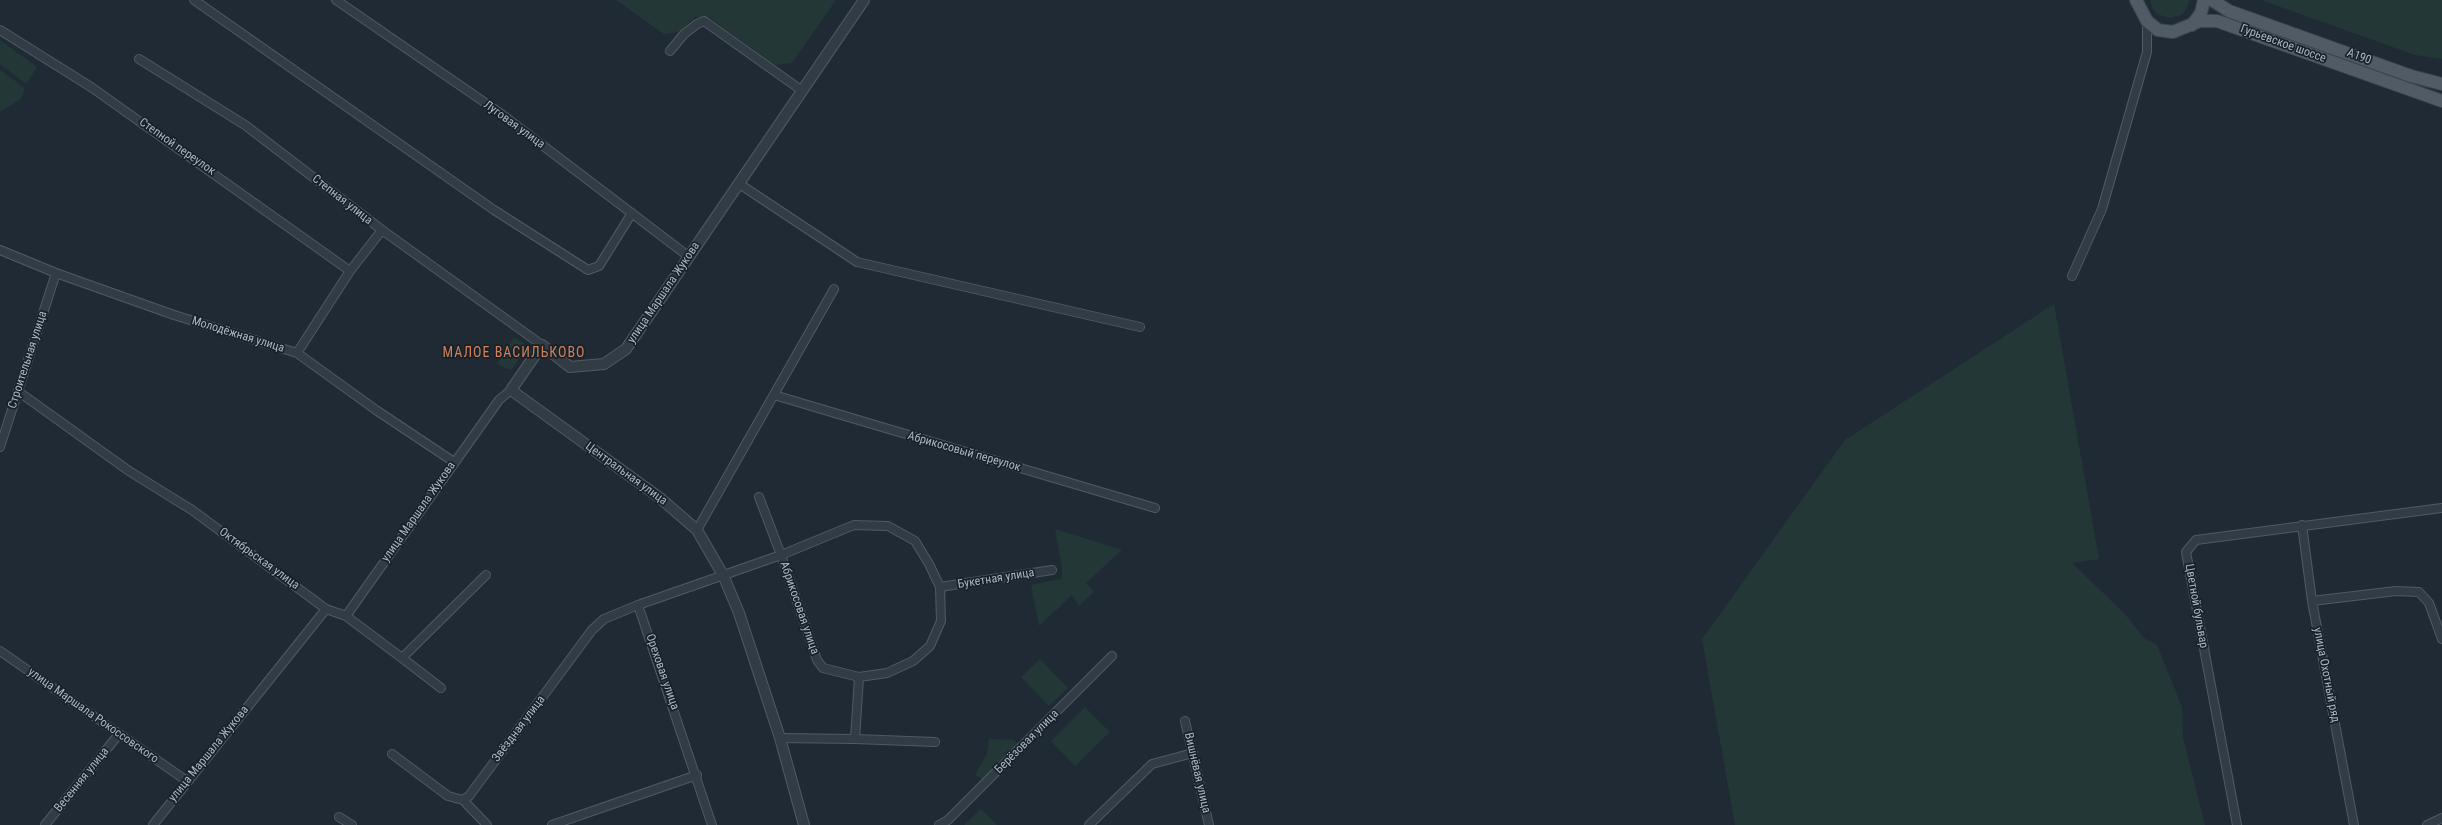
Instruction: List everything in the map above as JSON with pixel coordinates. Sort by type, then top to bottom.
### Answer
[{"type":"main road","points":[[2192,25],[2201,13],[2204,0]]},
{"type":"main road","name":"А190","points":[[2212,0],[2230,11],[2411,76],[2442,84]]},
{"type":"main road","points":[[2140,3],[2147,21],[2151,26],[2164,31]]},
{"type":"main road","name":"Гурьевское шоссе","points":[[2164,31],[2181,30],[2200,21],[2217,21],[2442,101]]},
{"type":"street","points":[[194,0],[494,210],[588,270],[599,266],[632,213]]},
{"type":"street","name":"Луговая улица","points":[[336,0],[500,114],[688,256]]},
{"type":"street","name":"улица Маршала Жукова","points":[[346,616],[454,462],[499,400],[511,390],[542,345],[570,367],[604,364],[626,349],[864,0]]},
{"type":"street","points":[[670,51],[684,34],[697,24],[704,21],[802,90]]},
{"type":"street","points":[[2147,21],[2147,52]]},
{"type":"street","name":"Степной переулок","points":[[0,30],[91,87],[350,271]]},
{"type":"street","points":[[2072,276],[2102,209],[2147,52],[2155,39],[2164,31]]},
{"type":"street","name":"Степная улица","points":[[139,58],[245,125],[382,230],[542,345]]},
{"type":"street","points":[[738,183],[857,262],[1140,327]]},
{"type":"street","points":[[296,353],[350,271],[382,230]]},
{"type":"street","name":"Молодёжная улица","points":[[0,250],[56,273],[174,315],[296,353],[376,410],[454,462]]},
{"type":"street","name":"Строительная улица","points":[[0,447],[19,392],[56,273]]},
{"type":"street","points":[[697,530],[834,289]]},
{"type":"street","name":"Центральная улица","points":[[511,390],[660,498],[697,530],[723,575],[739,612],[780,738],[804,825]]},
{"type":"street","name":"Октябрьская улица","points":[[19,392],[129,471],[192,510],[326,609],[346,616],[402,658]]},
{"type":"street","name":"Абрикосовый переулок","points":[[774,395],[1155,508]]},
{"type":"street","name":"Абрикосовая улица","points":[[723,575],[781,555],[854,525],[888,526],[915,541],[929,564],[940,587],[941,621],[930,646],[913,661],[887,673],[859,677],[824,668],[816,660],[781,555],[759,497]]},
{"type":"street","name":"Цветной бульвар","points":[[2237,825],[2186,552],[2196,540],[2302,525],[2442,508]]},
{"type":"street","name":"улица Охотный ряд","points":[[2302,525],[2312,601],[2354,825]]},
{"type":"street","name":"Букетная улица","points":[[940,587],[1052,570]]},
{"type":"street","points":[[440,688],[402,658],[486,575]]},
{"type":"street","points":[[638,604],[723,575]]},
{"type":"street","points":[[2312,601],[2401,591],[2419,592],[2428,603],[2442,639]]},
{"type":"street","name":"Ореховая улица","points":[[638,604],[697,775],[712,825]]},
{"type":"street","name":"Звёздная улица","points":[[463,800],[469,796],[592,630],[604,619],[638,604]]},
{"type":"street","name":"улица Маршала Жукова","points":[[153,825],[326,609]]},
{"type":"street","name":"улица Маршала Рокоссовского","points":[[0,651],[187,781]]},
{"type":"street","name":"Берёзовая улица","points":[[939,825],[948,820],[1112,656]]},
{"type":"street","points":[[855,740],[859,677]]},
{"type":"street","name":"Вишнёвая улица","points":[[1185,721],[1209,825]]},
{"type":"street","name":"Весенняя улица","points":[[45,825],[118,734]]},
{"type":"street","points":[[780,738],[935,742]]},
{"type":"street","points":[[1089,825],[1152,764],[1193,753]]},
{"type":"street","points":[[392,754],[448,796],[463,800],[487,825]]},
{"type":"street","points":[[552,825],[697,775]]},
{"type":"street","points":[[339,817],[352,825]]},
{"type":"street","points":[[2428,825],[2442,818]]},
{"type":"green space","points":[[616,0],[836,0],[792,63],[775,65],[710,18],[695,17],[679,32],[664,34]]},
{"type":"green space","points":[[2150,0],[2190,0],[2185,11],[2181,15],[2169,18],[2157,14],[2153,9]]},
{"type":"green space","points":[[2261,0],[2442,0],[2442,59],[2415,55]]},
{"type":"green space","points":[[0,40],[37,67],[26,84],[0,64]]},
{"type":"green space","points":[[0,70],[25,88],[21,99],[0,112]]},
{"type":"green space","points":[[2054,304],[2099,559],[2072,563],[2124,613],[2144,638],[2157,645],[2182,707],[2183,738],[2205,825],[1735,825],[1702,639],[1845,440]]},
{"type":"green space","points":[[514,337],[528,346],[512,369],[508,369],[497,364]]},
{"type":"green space","points":[[1055,529],[1122,550],[1086,583],[1094,592],[1079,606],[1072,595],[1039,626],[1031,585],[1061,579],[1062,569]]},
{"type":"green space","points":[[1040,659],[1068,688],[1049,706],[1021,677]]},
{"type":"green space","points":[[1085,707],[1110,732],[1075,766],[1051,741]]},
{"type":"green space","points":[[989,739],[1014,740],[1018,745],[983,779],[975,775],[987,753]]},
{"type":"green space","points":[[981,809],[997,825],[964,825]]},
{"type":"district","name":"МАЛОЕ ВАСИЛЬКОВО","points":[[514,353]]}]
